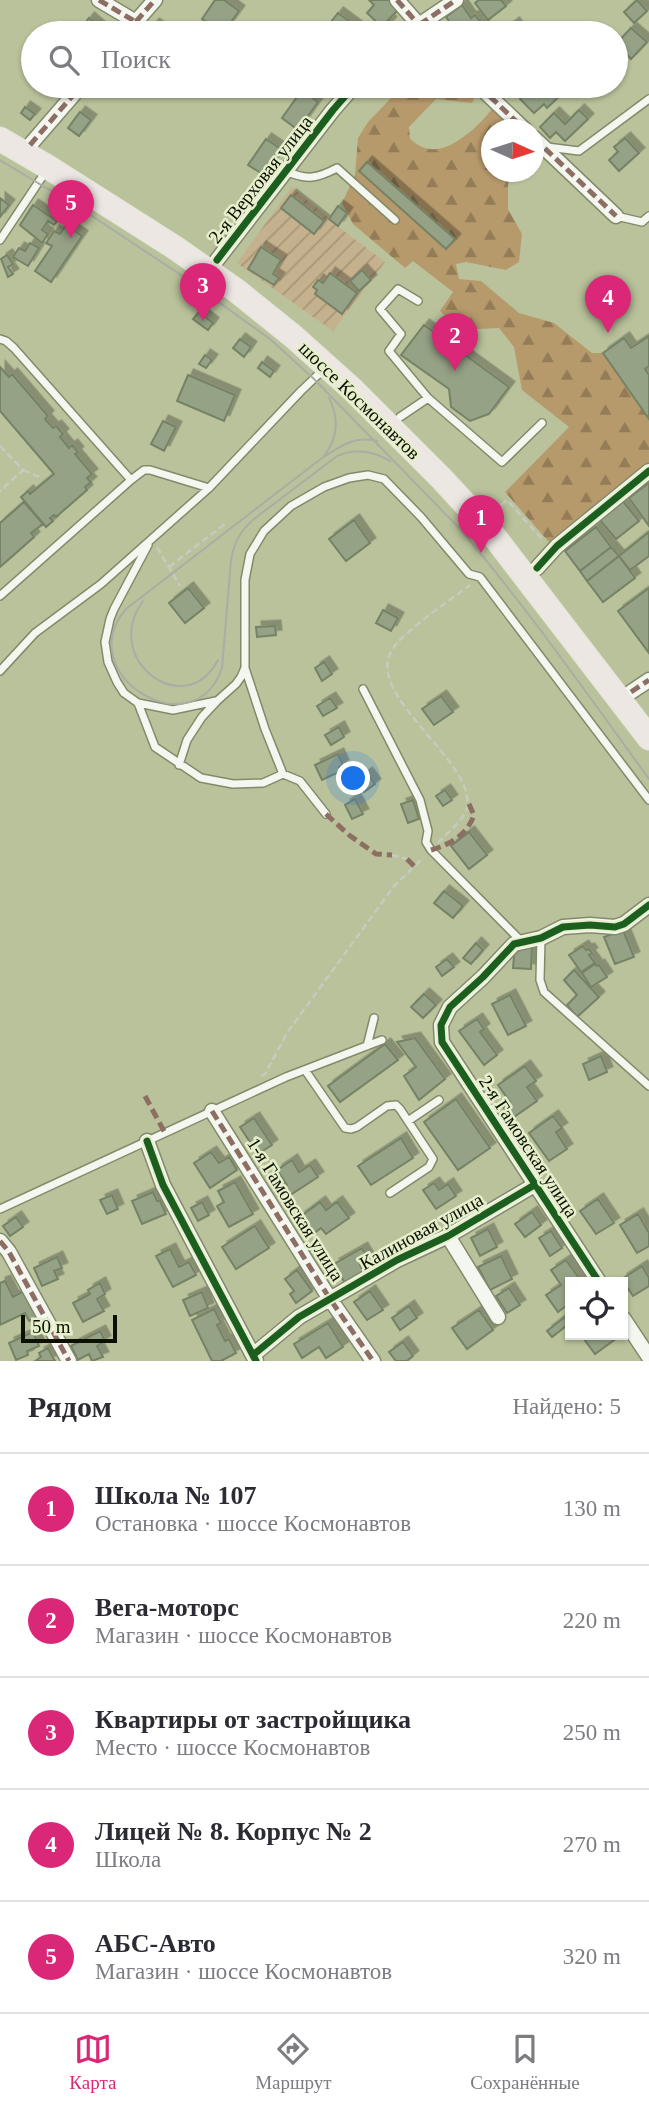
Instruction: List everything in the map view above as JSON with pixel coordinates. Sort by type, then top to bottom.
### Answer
[{"type":"main road","name":"шоссе Космонавтов","points":[[0,126],[217,260],[302,324],[400,417],[537,568],[640,686],[649,716]]},
{"type":"main road","name":"шоссе Космонавтов","points":[[0,139],[174,247],[237,291],[295,337],[378,414],[490,531],[649,738]]},
{"type":"street","points":[[99,0],[123,21]]},
{"type":"street","points":[[137,21],[155,0]]},
{"type":"street","points":[[397,0],[415,21]]},
{"type":"street","points":[[431,21],[456,0]]},
{"type":"street","points":[[30,145],[71,98]]},
{"type":"street","name":"2-я Верховая улица","points":[[217,260],[344,98]]},
{"type":"street","points":[[491,98],[513,119]]},
{"type":"street","points":[[544,148],[616,216]]},
{"type":"street","points":[[537,568],[556,546],[649,471]]},
{"type":"street","points":[[522,941],[541,938],[563,927],[615,927],[624,924],[649,905]]},
{"type":"street","name":"2-я Гамовская улица","points":[[522,941],[514,944],[484,977],[450,1007],[441,1025],[442,1042],[596,1277]]},
{"type":"street","name":"1-я Гамовская улица","points":[[212,1111],[330,1300],[373,1361]]},
{"type":"street","points":[[147,1141],[163,1185],[254,1358]]},
{"type":"street","name":"Калиновая улица","points":[[254,1358],[299,1317],[397,1260],[448,1236],[536,1184]]},
{"type":"street","name":"Калиновая улица","points":[[448,1236],[498,1317]]},
{"type":"street","points":[[0,1241],[9,1252],[69,1361]]},
{"type":"street","points":[[628,1326],[649,1357]]},
{"type":"lane","points":[[544,143],[579,151],[649,99]]},
{"type":"lane","points":[[0,240],[48,167]]},
{"type":"lane","points":[[286,171],[296,176],[320,177],[337,168],[395,220]]},
{"type":"lane","points":[[616,216],[642,222],[649,216]]},
{"type":"lane","points":[[418,301],[398,289],[380,309],[401,334],[389,351],[428,398],[502,462],[542,423]]},
{"type":"lane","points":[[0,339],[14,348],[131,480]]},
{"type":"lane","points":[[0,671],[35,633],[102,584],[209,488],[327,367]]},
{"type":"lane","points":[[400,417],[428,398]]},
{"type":"lane","points":[[0,596],[144,470],[209,488]]},
{"type":"lane","points":[[283,774],[244,667],[246,568],[254,545],[264,531],[291,506],[338,481],[368,475],[384,479],[421,517],[469,574],[481,577],[649,800]]},
{"type":"lane","points":[[152,538],[110,619],[105,642],[108,662],[124,693],[138,703],[173,710],[217,701]]},
{"type":"lane","points":[[179,765],[187,740],[202,717],[236,684],[244,667]]},
{"type":"lane","points":[[363,689],[420,800],[428,831],[426,842],[431,850],[522,941]]},
{"type":"lane","points":[[138,703],[155,747],[201,778],[233,784],[263,783],[283,774],[300,781],[326,814]]},
{"type":"lane","points":[[541,938],[540,980],[544,992],[649,1086]]},
{"type":"lane","points":[[366,1046],[374,1018]]},
{"type":"lane","points":[[0,1209],[212,1111],[382,1040]]},
{"type":"lane","points":[[305,1070],[345,1128],[357,1127],[392,1104],[396,1105],[408,1121],[431,1155],[432,1162],[429,1167],[390,1193]]},
{"type":"lane","points":[[408,1121],[439,1100]]},
{"type":"path","points":[[0,446],[23,470],[42,478]]},
{"type":"path","points":[[0,491],[23,470]]},
{"type":"path","points":[[501,505],[507,500],[545,543]]},
{"type":"path","points":[[169,567],[226,523]]},
{"type":"path","points":[[152,538],[180,586]]},
{"type":"path","points":[[256,1079],[265,1074],[287,1033],[394,886],[466,813],[468,793],[454,768],[423,731],[394,689],[387,671],[387,662],[390,652],[400,639],[481,577]]},
{"type":"path","points":[[392,855],[407,859]]},
{"type":"green space","points":[[391,98],[474,98],[472,103],[436,99],[409,127],[410,139],[423,147],[434,149],[453,144],[481,121],[481,182],[509,182],[508,209],[522,234],[519,262],[506,270],[466,262],[456,264],[459,279],[481,281],[519,313],[554,323],[592,353],[603,353],[649,419],[649,463],[562,539],[549,542],[505,492],[569,427],[522,390],[514,347],[499,328],[460,330],[440,311],[453,292],[413,261],[405,268],[353,224],[342,203],[355,175],[358,138],[368,122]]},
{"type":"green space","points":[[492,109],[502,119],[483,119]]},
{"type":"shaded area","points":[[292,187],[385,262],[333,331],[237,263]]},
{"type":"building","points":[[215,0],[224,0],[239,11],[232,21],[202,19]]},
{"type":"building","points":[[369,0],[390,0],[399,9],[390,21],[376,21],[367,13],[374,5]]},
{"type":"building","points":[[479,0],[501,0],[506,6],[488,20],[475,3]]},
{"type":"building","points":[[637,0],[647,11],[634,23],[624,12]]},
{"type":"building","points":[[462,5],[471,18],[475,15],[480,21],[449,21],[446,17]]},
{"type":"building","points":[[338,13],[349,21],[332,21]]},
{"type":"building","points":[[631,28],[647,42],[631,59],[628,56],[628,31]]},
{"type":"building","points":[[296,98],[313,98],[318,102],[298,130],[282,118]]},
{"type":"building","points":[[558,98],[547,108],[544,104],[534,113],[520,99]]},
{"type":"building","points":[[25,107],[35,114],[30,120],[21,113]]},
{"type":"building","points":[[579,110],[588,119],[565,141],[556,132],[550,138],[544,131],[544,123],[554,113],[565,124]]},
{"type":"building","points":[[80,112],[91,120],[79,136],[68,128]]},
{"type":"building","points":[[625,138],[639,153],[619,171],[609,160],[618,152],[614,147]]},
{"type":"building","points":[[266,139],[281,149],[264,175],[248,165]]},
{"type":"building","points":[[367,162],[455,239],[446,249],[359,171]]},
{"type":"building","points":[[291,195],[324,221],[314,234],[281,208]]},
{"type":"building","points":[[0,198],[9,205],[0,217]]},
{"type":"building","points":[[33,205],[57,221],[54,225],[48,221],[42,230],[48,234],[42,243],[20,225]]},
{"type":"building","points":[[338,206],[347,213],[338,226],[329,219]]},
{"type":"building","points":[[66,225],[82,236],[51,282],[35,271],[52,246],[46,243],[54,231],[60,234]]},
{"type":"building","points":[[30,243],[39,248],[28,266],[13,257],[19,248],[25,251]]},
{"type":"building","points":[[261,247],[281,260],[273,274],[279,278],[274,285],[248,269]]},
{"type":"building","points":[[7,255],[13,264],[8,267],[13,274],[8,277],[1,259]]},
{"type":"building","points":[[362,270],[371,280],[359,291],[350,281]]},
{"type":"building","points":[[330,273],[357,293],[342,314],[315,294],[317,290],[313,287],[318,280],[323,283]]},
{"type":"building","points":[[199,312],[213,323],[208,330],[193,319]]},
{"type":"building","points":[[424,325],[509,387],[489,414],[470,421],[451,407],[449,389],[401,355]]},
{"type":"building","points":[[649,336],[649,366],[645,369],[649,375],[649,419],[603,353],[624,338],[631,348]]},
{"type":"building","points":[[240,339],[251,347],[244,357],[233,348]]},
{"type":"building","points":[[205,355],[212,360],[206,368],[199,364]]},
{"type":"building","points":[[262,362],[274,371],[270,377],[258,368]]},
{"type":"building","points":[[0,367],[9,377],[12,374],[48,416],[45,419],[63,434],[60,437],[69,448],[72,445],[78,452],[75,454],[92,474],[87,478],[91,482],[85,487],[87,490],[56,517],[54,515],[50,518],[53,521],[46,527],[21,497],[28,491],[30,494],[54,474],[0,411]]},
{"type":"building","points":[[188,375],[235,395],[224,421],[177,401]]},
{"type":"building","points":[[163,421],[176,427],[164,451],[151,444]]},
{"type":"building","points":[[649,483],[649,526],[629,498]]},
{"type":"building","points":[[622,500],[639,521],[616,539],[599,519]]},
{"type":"building","points":[[24,502],[43,524],[31,533],[34,537],[0,567],[0,523]]},
{"type":"building","points":[[354,520],[370,543],[346,561],[329,539]]},
{"type":"building","points":[[596,527],[611,547],[580,571],[565,551]]},
{"type":"building","points":[[649,532],[649,556],[630,570],[619,556]]},
{"type":"building","points":[[611,547],[619,556],[587,581],[580,571]]},
{"type":"building","points":[[619,556],[635,578],[603,602],[587,581]]},
{"type":"building","points":[[188,588],[204,608],[185,623],[169,603]]},
{"type":"building","points":[[649,588],[649,653],[618,611]]},
{"type":"building","points":[[383,610],[398,618],[391,631],[376,623]]},
{"type":"building","points":[[275,626],[276,635],[257,637],[256,627]]},
{"type":"building","points":[[324,662],[332,674],[322,681],[315,668]]},
{"type":"building","points":[[441,696],[453,712],[434,725],[422,709]]},
{"type":"building","points":[[330,698],[337,708],[323,716],[317,706]]},
{"type":"building","points":[[339,727],[344,737],[331,745],[325,735]]},
{"type":"building","points":[[338,754],[343,765],[339,767],[341,771],[322,780],[315,765]]},
{"type":"building","points":[[367,773],[375,784],[364,792],[356,781]]},
{"type":"building","points":[[445,790],[452,800],[443,806],[436,796]]},
{"type":"building","points":[[355,799],[363,814],[352,819],[345,805]]},
{"type":"building","points":[[413,800],[419,819],[408,823],[401,804]]},
{"type":"building","points":[[469,832],[487,855],[469,869],[451,846]]},
{"type":"building","points":[[444,891],[463,906],[453,918],[434,903]]},
{"type":"building","points":[[623,930],[634,957],[615,964],[604,937]]},
{"type":"building","points":[[476,943],[483,950],[471,964],[463,958]]},
{"type":"building","points":[[515,944],[532,945],[531,969],[513,968]]},
{"type":"building","points":[[583,946],[592,953],[589,955],[595,963],[581,972],[569,955]]},
{"type":"building","points":[[447,959],[454,967],[442,976],[436,967]]},
{"type":"building","points":[[595,964],[599,965],[607,977],[591,987],[582,973]]},
{"type":"building","points":[[574,970],[599,997],[577,1017],[567,1005],[577,995],[564,980]]},
{"type":"building","points":[[424,994],[436,1005],[423,1018],[411,1007]]},
{"type":"building","points":[[510,995],[526,1026],[508,1035],[492,1004]]},
{"type":"building","points":[[477,1019],[484,1029],[480,1032],[497,1055],[484,1065],[459,1031]]},
{"type":"building","points":[[415,1038],[445,1079],[419,1100],[404,1076],[416,1067],[397,1042]]},
{"type":"building","points":[[385,1044],[398,1060],[340,1102],[328,1086]]},
{"type":"building","points":[[601,1056],[607,1072],[589,1080],[583,1064]]},
{"type":"building","points":[[525,1066],[536,1081],[527,1087],[537,1101],[511,1119],[503,1107],[510,1102],[498,1085]]},
{"type":"building","points":[[456,1099],[490,1148],[458,1170],[424,1122]]},
{"type":"building","points":[[553,1116],[562,1128],[556,1132],[567,1149],[549,1161],[529,1133]]},
{"type":"building","points":[[254,1118],[272,1145],[258,1154],[240,1127]]},
{"type":"building","points":[[401,1138],[413,1158],[371,1185],[358,1166]]},
{"type":"building","points":[[211,1152],[219,1163],[229,1157],[237,1170],[210,1188],[194,1163]]},
{"type":"building","points":[[292,1160],[299,1172],[310,1165],[318,1177],[281,1201],[275,1192],[287,1185],[277,1170]]},
{"type":"building","points":[[235,1182],[253,1214],[229,1227],[217,1206],[224,1202],[218,1191]]},
{"type":"building","points":[[434,1183],[439,1190],[448,1184],[456,1196],[436,1209],[423,1190]]},
{"type":"building","points":[[153,1192],[166,1214],[142,1224],[132,1201]]},
{"type":"building","points":[[112,1195],[118,1209],[107,1214],[100,1200]]},
{"type":"building","points":[[598,1199],[614,1223],[596,1234],[580,1211]]},
{"type":"building","points":[[202,1202],[209,1215],[198,1221],[191,1208]]},
{"type":"building","points":[[320,1202],[326,1210],[337,1202],[349,1218],[326,1234],[321,1228],[313,1234],[300,1217]]},
{"type":"building","points":[[532,1212],[541,1225],[525,1237],[515,1224]]},
{"type":"building","points":[[638,1214],[649,1233],[649,1246],[637,1253],[620,1225]]},
{"type":"building","points":[[16,1217],[23,1227],[10,1236],[3,1226]]},
{"type":"building","points":[[255,1226],[269,1248],[236,1269],[222,1247]]},
{"type":"building","points":[[488,1229],[497,1247],[480,1256],[471,1238]]},
{"type":"building","points":[[551,1231],[562,1248],[550,1256],[539,1238]]},
{"type":"building","points":[[362,1248],[369,1260],[360,1265],[365,1273],[346,1285],[334,1264]]},
{"type":"building","points":[[170,1249],[179,1267],[189,1262],[196,1275],[173,1287],[156,1256]]},
{"type":"building","points":[[501,1256],[512,1279],[490,1290],[478,1267]]},
{"type":"building","points":[[57,1257],[62,1268],[54,1271],[58,1279],[42,1286],[34,1268]]},
{"type":"building","points":[[566,1260],[578,1277],[565,1277],[565,1307],[558,1312],[546,1295],[561,1285],[551,1270]]},
{"type":"building","points":[[642,1266],[649,1278],[649,1286],[633,1296],[628,1288],[628,1277],[625,1277]]},
{"type":"building","points":[[297,1270],[312,1291],[296,1303],[290,1294],[294,1291],[285,1279]]},
{"type":"building","points":[[5,1281],[13,1297],[24,1291],[37,1317],[29,1321],[25,1313],[0,1325],[0,1283]]},
{"type":"building","points":[[100,1283],[105,1294],[97,1299],[104,1311],[83,1322],[73,1303],[90,1294],[88,1290]]},
{"type":"building","points":[[509,1288],[520,1305],[507,1313],[496,1296]]},
{"type":"building","points":[[370,1291],[383,1310],[367,1320],[354,1302]]},
{"type":"building","points":[[202,1292],[208,1308],[190,1316],[183,1300]]},
{"type":"building","points":[[409,1306],[417,1318],[400,1330],[392,1318]]},
{"type":"building","points":[[214,1309],[221,1323],[217,1325],[225,1341],[229,1339],[236,1353],[221,1361],[212,1361],[192,1320]]},
{"type":"building","points":[[479,1310],[493,1330],[467,1349],[452,1328]]},
{"type":"building","points":[[565,1317],[565,1327],[552,1337],[547,1331]]},
{"type":"building","points":[[328,1323],[343,1347],[326,1358],[319,1347],[302,1358],[294,1344]]},
{"type":"building","points":[[100,1331],[105,1341],[97,1346],[103,1357],[92,1361],[89,1354],[78,1360],[71,1346]]},
{"type":"building","points":[[33,1332],[39,1346],[16,1360],[9,1343]]},
{"type":"building","points":[[585,1340],[614,1340],[595,1354]]},
{"type":"building","points":[[403,1342],[413,1356],[407,1361],[396,1361],[389,1352]]},
{"type":"building","points":[[48,1348],[55,1361],[35,1361],[41,1357],[39,1353]]},
{"type":"tram line","points":[[0,160],[86,212],[184,277],[270,339],[314,379],[461,530],[534,621],[649,779]]},
{"type":"tram line","points":[[324,456],[336,428],[329,398]]},
{"type":"tram line","points":[[377,441],[353,441],[318,461],[126,609],[113,633],[113,657],[124,678],[142,694],[164,703],[187,703],[207,692],[222,668],[231,560],[241,533],[254,519],[337,456],[364,452],[390,461]]},
{"type":"tram line","points":[[143,601],[133,623],[132,644],[139,662],[152,676],[168,684],[186,686],[204,678],[218,660]]},
{"type":"marked path","points":[[99,0],[134,21]]},
{"type":"marked path","points":[[137,21],[155,0]]},
{"type":"marked path","points":[[397,0],[415,21]]},
{"type":"marked path","points":[[425,21],[456,0]]},
{"type":"marked path","points":[[30,145],[71,98]]},
{"type":"marked path","points":[[492,98],[514,119]]},
{"type":"marked path","points":[[544,148],[616,216]]},
{"type":"marked path","points":[[631,692],[649,680]]},
{"type":"marked path","points":[[431,850],[452,842],[467,828],[474,815],[467,800]]},
{"type":"marked path","points":[[326,814],[376,854],[392,855]]},
{"type":"marked path","points":[[407,859],[414,866]]},
{"type":"marked path","points":[[145,1096],[165,1133]]},
{"type":"marked path","points":[[212,1111],[330,1299],[373,1361]]},
{"type":"marked path","points":[[0,1241],[9,1252],[69,1361]]},
{"type":"cycle path","points":[[217,260],[344,98]]},
{"type":"cycle path","points":[[537,568],[557,546],[649,471]]},
{"type":"cycle path","points":[[596,1277],[442,1042],[441,1025],[450,1007],[514,944],[541,938],[563,927],[615,927],[624,924],[649,905]]},
{"type":"cycle path","points":[[147,1141],[163,1185],[256,1361]]},
{"type":"cycle path","points":[[253,1355],[299,1317],[397,1260],[448,1236],[536,1184]]},
{"type":"place","name":"АБС-Авто","points":[[71,238]]},
{"type":"place","name":"Квартиры от застройщика","points":[[203,321]]},
{"type":"place","name":"Лицей № 8. Корпус № 2","points":[[608,333]]},
{"type":"place","name":"Вега-моторс","points":[[455,371]]},
{"type":"place","name":"Школа № 107","points":[[481,553]]}]
